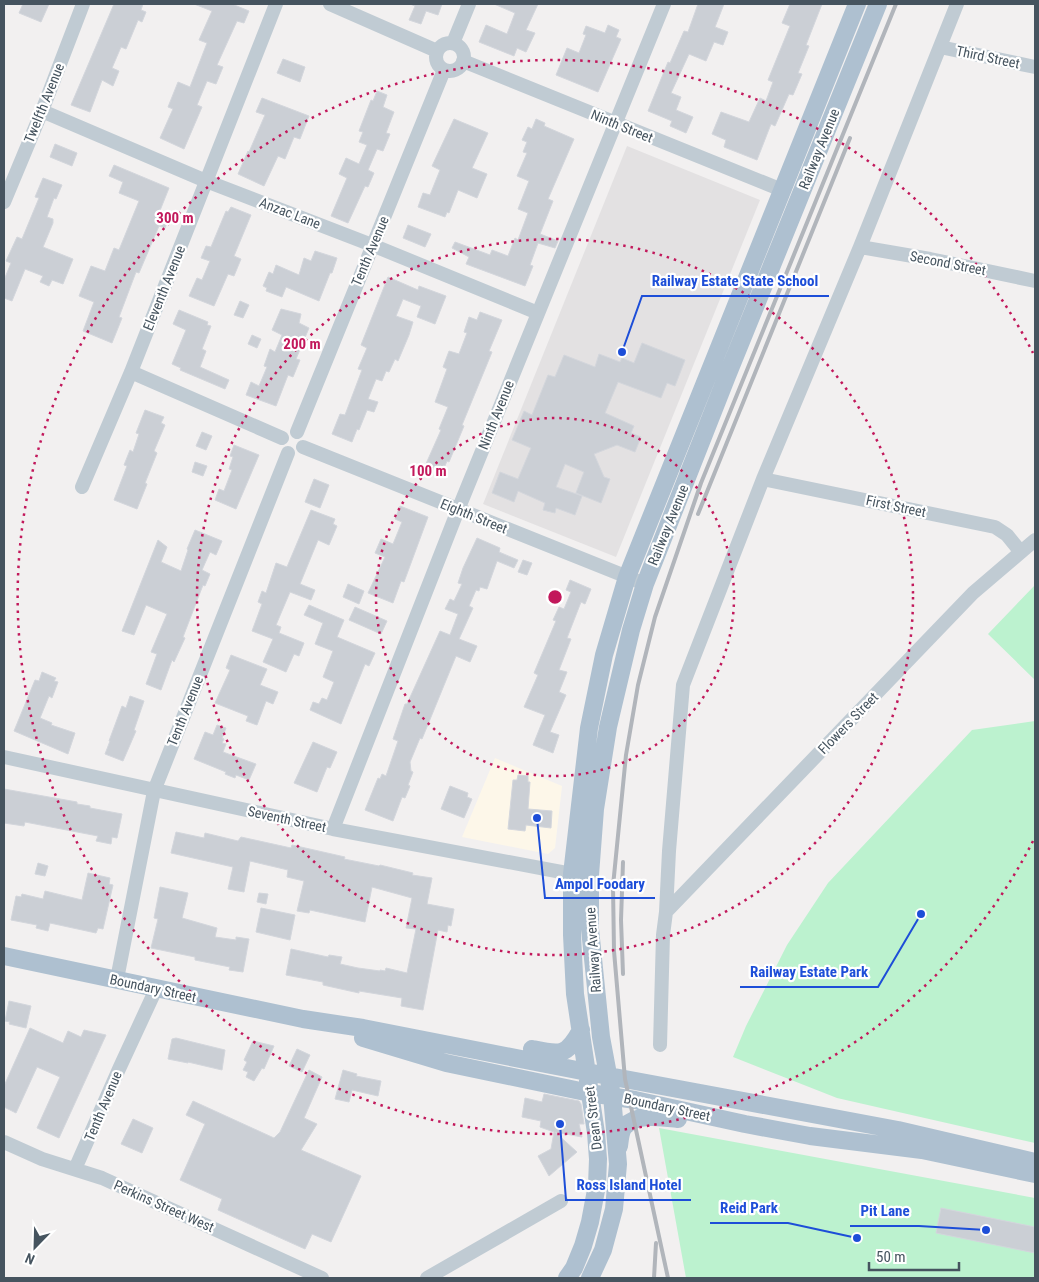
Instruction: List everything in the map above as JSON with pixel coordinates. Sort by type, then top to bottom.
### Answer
[{"type":"main road","name":"Railway Avenue","points":[[587,1072],[575,994],[572,935],[572,874],[589,728],[604,655],[627,577],[857,4]]},
{"type":"main road","name":"Railway Avenue","points":[[609,1076],[602,1037],[590,929],[590,876],[595,809],[608,728],[631,630],[645,584],[878,4]]},
{"type":"main road","name":"Boundary Street","points":[[4,956],[303,1018],[889,1128],[1035,1162]]},
{"type":"main road","name":"Boundary Street","points":[[303,1018],[446,1063],[760,1127],[838,1140],[922,1150],[1035,1174]]},
{"type":"main road","points":[[440,1043],[497,1042],[558,1054],[572,1046],[580,1030]]},
{"type":"main road","name":"Dean Street","points":[[567,1278],[574,1268],[583,1246],[590,1222],[597,1184],[596,1133],[587,1072]]},
{"type":"main road","name":"Dean Street","points":[[590,1278],[603,1250],[614,1209],[618,1164],[609,1076]]},
{"type":"main road","points":[[617,1155],[622,1128],[631,1122],[644,1118],[656,1116],[760,1127]]},
{"type":"street","name":"Twelfth Avenue","points":[[4,202],[84,4]]},
{"type":"street","name":"Eleventh Avenue","points":[[82,487],[131,372],[276,4]]},
{"type":"street","points":[[330,4],[437,51]]},
{"type":"street","points":[[453,43],[469,4]]},
{"type":"street","name":"Ninth Avenue","points":[[333,829],[458,510],[664,4]]},
{"type":"street","points":[[660,1045],[662,935],[666,912],[669,851],[683,685],[763,480],[860,247],[957,4]]},
{"type":"street","points":[[453,43],[462,50],[463,61],[458,69],[453,71],[444,70],[440,68],[436,60],[437,51],[444,44],[453,43]]},
{"type":"street","name":"Third Street","points":[[940,47],[1035,67]]},
{"type":"street","name":"Ninth Street","points":[[463,61],[782,190]]},
{"type":"street","name":"Tenth Avenue","points":[[297,432],[444,70]]},
{"type":"street","name":"Anzac Lane","points":[[42,111],[206,181],[372,245],[538,313]]},
{"type":"street","name":"Second Street","points":[[860,247],[930,259],[1035,281]]},
{"type":"street","points":[[131,372],[282,438]]},
{"type":"street","points":[[290,432],[297,432],[304,440],[303,447],[295,454],[288,453],[282,447],[282,438],[290,432]]},
{"type":"street","name":"Eighth Street","points":[[303,447],[645,584]]},
{"type":"street","name":"Tenth Avenue","points":[[117,980],[154,791],[288,453]]},
{"type":"street","name":"First Street","points":[[763,480],[995,527],[1007,535],[1020,551]]},
{"type":"street","name":"Flowers Street","points":[[666,912],[973,592],[1035,540]]},
{"type":"street","name":"Seventh Street","points":[[4,757],[333,829],[572,874]]},
{"type":"street","name":"Tenth Avenue","points":[[75,1169],[156,989]]},
{"type":"street","name":"Perkins Street West","points":[[4,1142],[42,1159],[102,1178],[322,1278]]},
{"type":"street","points":[[428,1278],[561,1201]]},
{"type":"shaded area","points":[[627,146],[760,200],[616,557],[483,504]]},
{"type":"shaded area","points":[[495,758],[562,786],[555,848],[548,854],[462,837]]},
{"type":"green space","points":[[1035,585],[1035,680],[988,634]]},
{"type":"green space","points":[[1035,721],[1035,1143],[837,1098],[733,1057],[746,1026],[787,945],[828,883],[972,730]]},
{"type":"green space","points":[[659,1128],[1035,1198],[1035,1278],[686,1278]]},
{"type":"building","points":[[23,4],[49,4],[41,22],[19,13]]},
{"type":"building","points":[[114,4],[143,4],[141,10],[146,12],[142,22],[138,20],[126,49],[121,47],[112,68],[119,71],[113,86],[102,80],[90,112],[71,105]]},
{"type":"building","points":[[194,4],[232,4],[249,11],[244,23],[237,21],[217,65],[223,67],[216,84],[207,81],[197,105],[202,107],[184,149],[160,138],[173,109],[168,107],[178,82],[190,87],[207,43],[199,40],[212,11]]},
{"type":"building","points":[[410,4],[442,4],[438,15],[426,11],[421,24],[409,20],[415,6]]},
{"type":"building","points":[[494,4],[538,4],[526,30],[535,33],[526,52],[517,48],[514,56],[479,42],[486,25],[507,34],[515,13]]},
{"type":"building","points":[[698,4],[724,4],[715,27],[728,32],[723,45],[714,42],[706,61],[689,54],[671,93],[681,97],[676,110],[693,117],[686,133],[670,126],[672,121],[648,111],[668,62],[670,63],[684,31],[688,32]]},
{"type":"building","points":[[790,4],[822,4],[806,45],[809,46],[798,73],[802,74],[793,95],[789,94],[775,126],[771,124],[757,160],[724,147],[726,140],[712,134],[721,112],[749,122],[760,98],[766,101],[773,82],[768,80],[790,26],[782,23]]},
{"type":"building","points":[[608,25],[619,30],[616,37],[621,39],[598,92],[556,75],[567,48],[579,53],[586,35],[583,34],[586,26],[605,33]]},
{"type":"building","points":[[283,59],[305,67],[300,82],[277,73]]},
{"type":"building","points":[[377,91],[387,95],[383,107],[394,112],[386,133],[390,134],[383,151],[377,149],[368,170],[374,173],[368,187],[365,186],[348,223],[331,216],[347,178],[339,174],[346,158],[359,164],[367,145],[359,142],[363,132],[359,131],[371,100],[373,101]]},
{"type":"building","points":[[262,98],[309,116],[300,139],[294,137],[285,159],[278,156],[264,186],[238,174],[265,115],[256,112]]},
{"type":"building","points":[[454,119],[488,133],[472,168],[487,174],[477,198],[458,190],[449,213],[447,212],[445,217],[418,207],[423,193],[430,195],[440,170],[432,166]]},
{"type":"building","points":[[536,119],[545,123],[544,126],[574,139],[548,199],[553,201],[540,234],[558,241],[555,248],[538,243],[530,265],[533,266],[525,286],[466,264],[469,257],[452,248],[455,242],[490,255],[492,250],[508,256],[515,238],[518,240],[528,213],[518,209],[529,181],[517,176],[527,153],[523,152],[527,142],[522,140],[528,127],[532,129]]},
{"type":"building","points":[[55,144],[77,153],[72,166],[50,157]]},
{"type":"building","points":[[114,165],[169,188],[159,213],[169,218],[165,228],[159,226],[139,273],[136,272],[119,317],[122,318],[112,343],[83,331],[94,302],[79,296],[91,266],[105,271],[114,248],[119,250],[139,201],[119,193],[123,182],[109,176]]},
{"type":"building","points":[[43,178],[62,185],[56,199],[54,198],[47,217],[53,219],[53,223],[43,247],[73,259],[63,284],[52,280],[49,286],[40,282],[43,276],[25,269],[12,301],[4,298],[4,280],[11,263],[6,261],[17,237],[22,239],[39,198],[35,197]]},
{"type":"building","points":[[231,207],[251,215],[234,256],[241,259],[234,276],[228,274],[214,306],[189,296],[197,278],[202,280],[210,261],[201,258],[206,246],[211,247],[226,211],[228,212]]},
{"type":"building","points":[[408,225],[431,234],[425,247],[403,238]]},
{"type":"building","points":[[315,251],[337,258],[319,301],[286,287],[282,297],[266,291],[267,288],[263,286],[269,272],[273,274],[276,265],[299,275],[304,258],[311,261]]},
{"type":"building","points":[[388,277],[418,290],[419,286],[446,296],[435,324],[417,317],[421,306],[403,299],[396,316],[413,322],[409,335],[398,361],[395,359],[389,372],[386,371],[382,381],[376,379],[368,399],[378,402],[374,412],[367,410],[352,442],[332,434],[340,414],[345,415],[362,370],[358,369],[367,348],[361,345]]},
{"type":"building","points":[[240,301],[249,305],[243,318],[234,315]]},
{"type":"building","points":[[281,309],[301,314],[299,323],[309,328],[296,359],[300,360],[293,377],[288,375],[276,406],[246,395],[251,382],[259,386],[267,367],[264,366],[270,349],[275,352],[282,335],[272,330]]},
{"type":"building","points":[[179,310],[208,322],[207,325],[211,326],[202,349],[206,351],[200,367],[229,380],[225,389],[180,370],[181,368],[172,364],[186,330],[173,324]]},
{"type":"building","points":[[480,312],[502,320],[489,351],[492,352],[462,425],[464,426],[449,462],[447,461],[442,473],[425,466],[441,430],[439,429],[448,407],[435,402],[447,369],[443,367],[449,351],[459,354],[467,333],[464,332],[469,317],[477,320]]},
{"type":"building","points":[[252,335],[261,339],[257,348],[248,344]]},
{"type":"building","points":[[642,343],[685,360],[675,386],[667,383],[661,398],[618,382],[605,413],[634,426],[631,433],[641,437],[635,452],[617,445],[594,454],[604,477],[610,479],[601,503],[576,493],[584,472],[565,464],[556,487],[582,496],[575,515],[556,508],[555,513],[543,510],[545,503],[518,491],[514,502],[492,493],[500,472],[518,479],[531,448],[512,440],[524,411],[532,415],[548,375],[555,377],[564,355],[595,367],[599,354],[620,362],[622,358],[634,363]]},
{"type":"building","points":[[145,410],[164,417],[161,423],[165,425],[154,451],[157,453],[137,509],[114,500],[127,466],[124,465],[130,450],[133,452],[139,434],[136,433]]},
{"type":"building","points":[[202,432],[212,436],[206,450],[196,446]]},
{"type":"building","points":[[234,445],[259,455],[236,509],[215,500],[219,489],[224,491],[232,470],[229,469],[233,457],[230,456]]},
{"type":"building","points":[[195,462],[207,466],[203,476],[192,472]]},
{"type":"building","points":[[314,479],[329,485],[320,508],[305,502]]},
{"type":"building","points":[[400,506],[428,517],[404,582],[401,581],[393,603],[368,593],[385,557],[375,553],[381,539],[393,544],[402,522],[395,519]]},
{"type":"building","points":[[311,510],[335,519],[333,524],[337,526],[329,545],[318,540],[300,584],[315,590],[311,600],[290,592],[276,625],[281,627],[279,633],[304,643],[299,656],[294,654],[286,672],[263,662],[273,639],[252,631],[262,604],[258,602],[262,591],[266,593],[276,563],[287,567]]},
{"type":"building","points":[[195,530],[222,541],[216,555],[210,552],[202,570],[210,574],[205,586],[203,585],[183,637],[185,638],[174,662],[172,660],[161,690],[146,684],[157,654],[151,652],[167,614],[146,605],[134,635],[122,631],[158,540],[167,547],[161,562],[181,571]]},
{"type":"building","points":[[477,538],[500,548],[499,552],[518,560],[514,568],[497,561],[487,589],[480,587],[479,591],[476,590],[469,606],[473,608],[459,639],[477,646],[470,662],[456,656],[422,739],[420,738],[410,762],[411,771],[413,772],[408,785],[410,786],[405,798],[402,797],[393,821],[365,810],[378,778],[380,779],[382,774],[386,776],[398,741],[393,739],[405,704],[407,704],[440,631],[450,635],[458,614],[445,609],[450,599],[454,601],[462,584],[458,583]]},
{"type":"building","points":[[523,560],[532,563],[527,575],[518,572]]},
{"type":"building","points":[[570,580],[591,589],[585,604],[581,602],[567,638],[571,639],[559,670],[567,672],[559,692],[566,695],[550,732],[559,735],[553,753],[533,745],[545,715],[524,707],[538,675],[534,673],[556,621],[553,620],[559,607],[564,609],[571,592],[566,590]]},
{"type":"building","points":[[348,584],[364,591],[359,604],[343,597]]},
{"type":"building","points":[[309,605],[344,620],[337,637],[375,653],[369,666],[365,664],[341,724],[310,710],[313,702],[319,704],[322,698],[327,700],[334,682],[323,677],[333,651],[315,644],[323,623],[304,615]]},
{"type":"building","points":[[355,607],[387,621],[381,634],[349,620]]},
{"type":"building","points":[[231,655],[267,669],[260,685],[278,692],[273,704],[266,701],[257,725],[246,721],[248,716],[215,703],[230,670],[226,668]]},
{"type":"building","points":[[42,672],[56,678],[54,681],[58,682],[52,698],[49,696],[40,718],[52,723],[51,725],[75,733],[68,754],[14,731],[35,680],[39,681]]},
{"type":"building","points":[[130,696],[144,701],[134,730],[136,731],[123,761],[105,754],[122,706],[126,708]]},
{"type":"building","points":[[217,725],[226,728],[222,738],[224,739],[222,743],[226,744],[223,752],[256,764],[249,780],[236,775],[235,778],[225,774],[226,772],[194,759],[205,732],[213,735]]},
{"type":"building","points":[[313,742],[337,752],[330,768],[327,767],[317,792],[294,783]]},
{"type":"building","points":[[518,775],[528,776],[528,782],[530,782],[528,809],[552,811],[551,828],[526,825],[525,831],[508,829],[513,780],[517,780]]},
{"type":"building","points":[[450,786],[468,793],[467,797],[472,799],[464,818],[441,809]]},
{"type":"building","points":[[4,789],[77,802],[77,804],[90,806],[90,808],[122,814],[117,838],[112,837],[111,844],[96,841],[98,836],[25,822],[24,826],[4,823]]},
{"type":"building","points":[[176,832],[204,838],[205,833],[238,841],[241,837],[291,848],[292,845],[345,857],[344,859],[380,865],[413,873],[412,875],[432,878],[427,904],[454,909],[451,926],[448,925],[447,932],[438,930],[423,1010],[401,1006],[402,998],[359,991],[359,993],[323,985],[323,982],[286,975],[291,949],[328,957],[329,955],[342,957],[340,964],[358,968],[385,971],[386,968],[407,973],[416,929],[406,928],[412,898],[372,887],[365,922],[310,910],[309,913],[297,911],[304,881],[287,877],[288,870],[250,861],[244,892],[228,889],[233,867],[171,853]]},
{"type":"building","points":[[38,863],[48,866],[45,876],[35,874]]},
{"type":"building","points":[[88,873],[110,878],[109,884],[113,885],[103,929],[98,928],[96,933],[50,923],[48,931],[36,928],[37,925],[11,920],[16,896],[21,897],[22,894],[43,899],[45,891],[82,900]]},
{"type":"building","points":[[160,887],[188,893],[182,918],[217,928],[215,937],[236,940],[236,937],[249,939],[243,972],[229,970],[230,967],[195,960],[195,957],[151,948],[158,919],[154,918]]},
{"type":"building","points":[[259,893],[268,894],[266,904],[257,902]]},
{"type":"building","points":[[261,908],[295,915],[290,940],[256,932]]},
{"type":"building","points":[[9,1001],[31,1006],[26,1028],[9,1024],[10,1022],[5,1021]]},
{"type":"building","points":[[30,1028],[63,1043],[68,1031],[81,1037],[84,1030],[106,1035],[59,1138],[37,1128],[60,1077],[37,1067],[16,1113],[4,1107],[4,1086]]},
{"type":"building","points":[[176,1038],[225,1050],[222,1070],[168,1059],[172,1039]]},
{"type":"building","points":[[253,1041],[274,1046],[264,1069],[262,1068],[254,1081],[246,1077],[248,1072],[243,1070],[247,1062],[244,1060]]},
{"type":"building","points":[[297,1049],[310,1055],[302,1072],[289,1066]]},
{"type":"building","points":[[309,1070],[322,1077],[304,1118],[317,1124],[301,1150],[361,1176],[331,1242],[312,1234],[305,1249],[218,1210],[222,1199],[180,1180],[205,1124],[186,1115],[193,1101],[274,1138],[280,1132]]},
{"type":"building","points":[[343,1070],[357,1074],[356,1076],[381,1081],[378,1096],[352,1090],[349,1102],[335,1099]]},
{"type":"building","points":[[544,1094],[579,1101],[584,1124],[579,1124],[582,1137],[555,1132],[577,1152],[549,1176],[538,1156],[551,1149],[554,1132],[540,1127],[541,1121],[522,1117],[525,1098],[542,1102]]},
{"type":"building","points":[[133,1119],[153,1128],[142,1153],[121,1144]]},
{"type":"building","points":[[941,1208],[1035,1227],[1035,1253],[936,1233]]},
{"type":"railway","points":[[668,1278],[625,1079],[614,951],[613,886],[626,755],[638,685],[655,617],[701,483],[896,4]]},
{"type":"railway","points":[[698,514],[850,138]]},
{"type":"railway","points":[[623,862],[621,920],[623,974]]},
{"type":"railway","points":[[654,1278],[656,1243]]},
{"type":"place","name":"Railway Estate State School","points":[[622,352]]},
{"type":"place","name":"Ampol Foodary","points":[[537,818]]},
{"type":"place","name":"Railway Estate Park","points":[[921,914]]},
{"type":"place","name":"Ross Island Hotel","points":[[560,1124]]},
{"type":"place","name":"Pit Lane","points":[[986,1230]]},
{"type":"place","name":"Reid Park","points":[[857,1238]]}]
